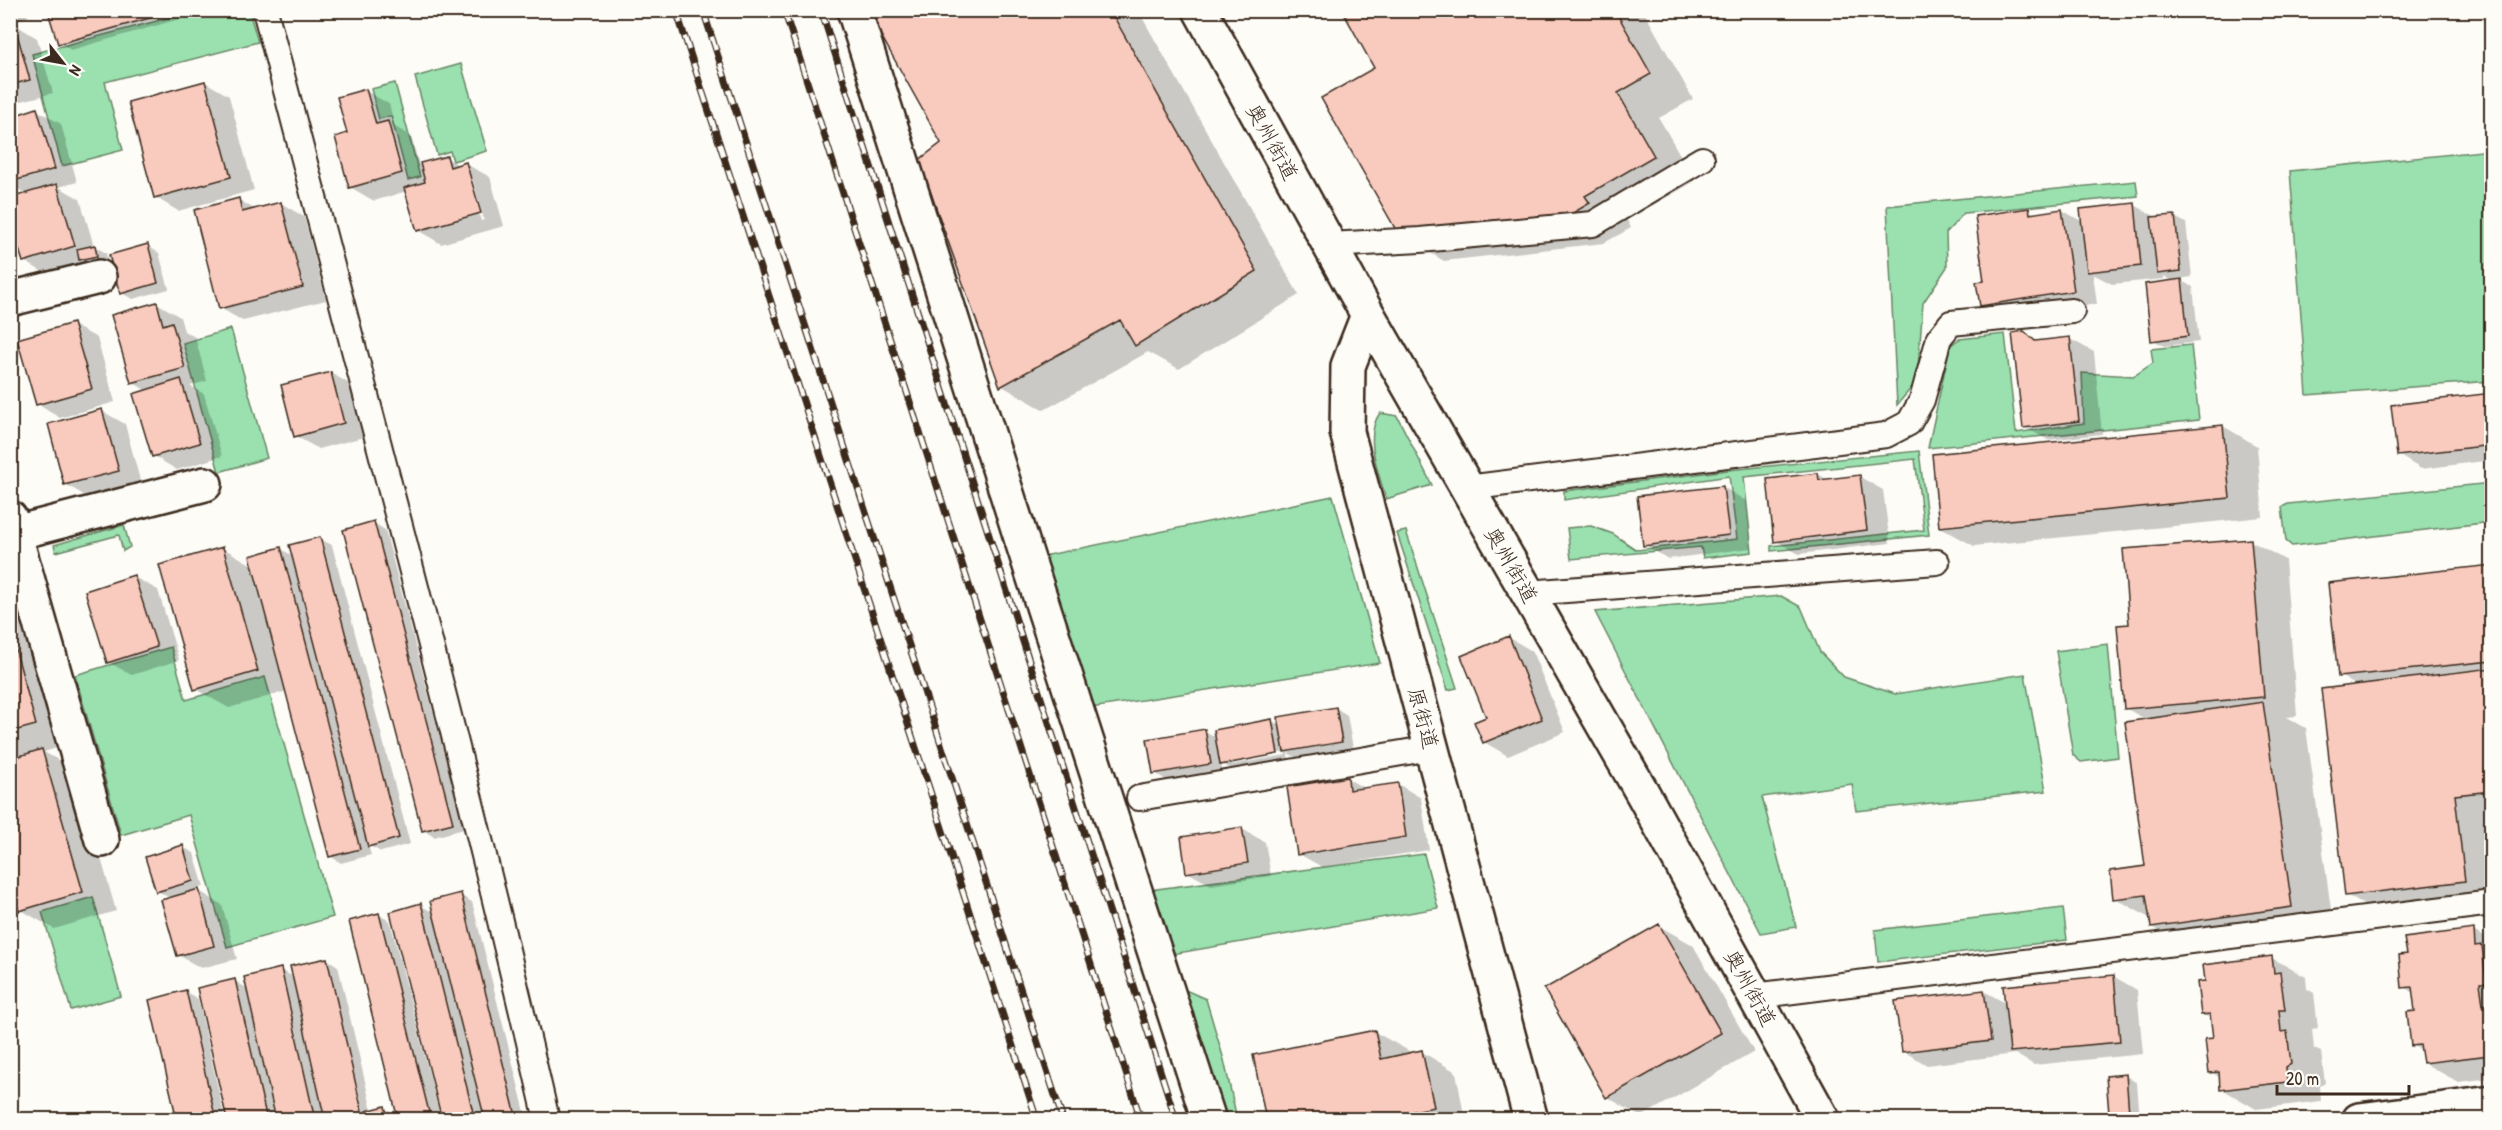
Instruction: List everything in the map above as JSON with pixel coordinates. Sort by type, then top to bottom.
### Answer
[{"type":"street","points":[[854,10],[1025,552],[1209,1119]]},
{"type":"street","name":"奥州街道","points":[[1200,10],[1368,315],[1643,794],[1822,1119]]},
{"type":"street","points":[[10,299],[99,277]]},
{"type":"street","name":"原街道","points":[[1368,315],[1348,366],[1347,432],[1531,1119]]},
{"type":"street","points":[[102,840],[13,525],[205,484]]},
{"type":"street","points":[[2359,1119],[2492,1103]]},
{"type":"lane","points":[[265,10],[506,940],[547,1119]]},
{"type":"lane","points":[[1329,245],[1420,240],[1593,224],[1702,159]]},
{"type":"lane","points":[[1467,488],[1886,435],[1909,423],[1922,400],[1939,338],[1951,323],[2072,311]]},
{"type":"lane","points":[[1527,593],[1937,562]]},
{"type":"lane","points":[[1139,798],[1431,748]]},
{"type":"lane","points":[[1754,996],[2492,903]]},
{"type":"green space","points":[[198,10],[249,11],[258,42],[105,82],[123,150],[62,166],[32,54]]},
{"type":"green space","points":[[461,64],[487,151],[453,161],[450,151],[437,155],[415,77]]},
{"type":"green space","points":[[395,83],[420,177],[408,180],[391,116],[379,119],[371,89]]},
{"type":"green space","points":[[2491,150],[2491,381],[2307,395],[2290,171]]},
{"type":"green space","points":[[2136,181],[2138,196],[1964,213],[1946,233],[1947,267],[1923,303],[1917,381],[1897,405],[1887,206]]},
{"type":"green space","points":[[231,329],[267,458],[219,472],[183,343]]},
{"type":"green space","points":[[2005,334],[2016,433],[2084,423],[2082,373],[2134,376],[2153,363],[2151,349],[2191,345],[2199,420],[1928,448],[1950,346],[1959,339]]},
{"type":"green space","points":[[1380,413],[1397,416],[1432,485],[1386,499],[1373,444],[1375,422]]},
{"type":"green space","points":[[1919,451],[1929,535],[1771,551],[1771,546],[1924,530],[1915,459],[1744,477],[1752,552],[1703,558],[1701,547],[1571,559],[1567,528],[1591,526],[1613,534],[1637,550],[1737,539],[1729,476],[1564,500],[1564,491],[1728,470]]},
{"type":"green space","points":[[2491,483],[2491,522],[2292,546],[2286,541],[2282,507],[2288,504]]},
{"type":"green space","points":[[1333,496],[1380,663],[1091,708],[1043,556]]},
{"type":"green space","points":[[124,525],[130,547],[123,551],[119,535],[56,552],[54,545]]},
{"type":"green space","points":[[1406,531],[1457,688],[1448,690],[1397,533]]},
{"type":"green space","points":[[1781,596],[1801,607],[1820,652],[1844,677],[1895,694],[2025,674],[2046,791],[1856,811],[1852,784],[1762,797],[1796,927],[1761,933],[1595,612]]},
{"type":"green space","points":[[2108,644],[2118,757],[2081,762],[2073,755],[2056,651]]},
{"type":"green space","points":[[171,647],[186,700],[265,677],[333,917],[227,947],[189,815],[121,835],[75,675]]},
{"type":"green space","points":[[1424,854],[1438,908],[1172,954],[1183,989],[1206,999],[1224,1060],[1237,1119],[1215,1119],[1142,891]]},
{"type":"green space","points":[[93,897],[121,996],[71,1010],[42,912]]},
{"type":"green space","points":[[2063,908],[2067,940],[1878,962],[1875,930]]},
{"type":"building","points":[[64,10],[178,10],[58,44],[49,15]]},
{"type":"building","points":[[891,10],[1110,10],[1257,271],[1135,346],[1120,320],[1000,387],[919,160],[941,143],[873,21]]},
{"type":"building","points":[[1342,10],[1615,10],[1651,74],[1618,93],[1654,156],[1585,196],[1590,203],[1561,220],[1400,237],[1321,98],[1374,68]]},
{"type":"building","points":[[14,23],[30,80],[10,85],[10,24]]},
{"type":"building","points":[[205,81],[231,177],[154,198],[128,102]]},
{"type":"building","points":[[366,89],[376,124],[388,121],[402,173],[349,188],[335,137],[347,133],[337,97]]},
{"type":"building","points":[[37,108],[55,169],[10,182],[10,117]]},
{"type":"building","points":[[447,156],[450,167],[466,162],[481,213],[417,231],[404,188],[425,182],[420,163]]},
{"type":"building","points":[[57,184],[75,246],[23,262],[10,221],[10,198]]},
{"type":"building","points":[[239,198],[242,212],[281,202],[303,287],[219,309],[194,210]]},
{"type":"building","points":[[2135,203],[2141,266],[2087,272],[2080,209]]},
{"type":"building","points":[[2029,208],[2030,214],[2062,209],[2074,291],[1980,306],[1976,282],[1984,281],[1975,216]]},
{"type":"building","points":[[2175,215],[2181,271],[2157,274],[2151,217]]},
{"type":"building","points":[[148,244],[158,283],[120,294],[109,255]]},
{"type":"building","points":[[95,245],[97,256],[79,260],[77,249]]},
{"type":"building","points":[[2182,279],[2188,336],[2151,341],[2145,284]]},
{"type":"building","points":[[157,302],[163,325],[172,322],[185,368],[131,383],[111,315]]},
{"type":"building","points":[[73,323],[92,389],[36,405],[17,339]]},
{"type":"building","points":[[2024,331],[2035,341],[2070,337],[2079,421],[2023,428],[2012,333]]},
{"type":"building","points":[[331,372],[344,423],[294,437],[281,385]]},
{"type":"building","points":[[181,379],[200,443],[152,457],[133,394]]},
{"type":"building","points":[[2492,393],[2492,445],[2397,456],[2391,405]]},
{"type":"building","points":[[102,409],[119,471],[64,485],[48,424]]},
{"type":"building","points":[[2223,425],[2230,498],[1939,527],[1932,454]]},
{"type":"building","points":[[1818,473],[1819,480],[1860,475],[1867,530],[1774,542],[1767,479]]},
{"type":"building","points":[[1723,486],[1729,535],[1643,546],[1637,496]]},
{"type":"building","points":[[374,521],[453,823],[422,831],[343,530]]},
{"type":"building","points":[[320,537],[399,838],[368,847],[289,545]]},
{"type":"building","points":[[2251,539],[2264,697],[2124,709],[2117,625],[2129,624],[2123,549]]},
{"type":"building","points":[[223,547],[258,671],[194,690],[159,565]]},
{"type":"building","points":[[281,547],[360,849],[329,857],[250,556]]},
{"type":"building","points":[[2492,565],[2492,661],[2338,677],[2328,583]]},
{"type":"building","points":[[134,575],[157,647],[107,663],[85,591]]},
{"type":"building","points":[[10,629],[36,725],[10,732]]},
{"type":"building","points":[[1509,636],[1542,719],[1483,743],[1474,722],[1486,717],[1461,656]]},
{"type":"building","points":[[2492,668],[2492,791],[2455,795],[2465,881],[2345,896],[2321,689]]},
{"type":"building","points":[[2263,702],[2292,907],[2151,927],[2146,895],[2113,899],[2110,871],[2145,866],[2125,722]]},
{"type":"building","points":[[1336,707],[1342,742],[1284,752],[1278,717]]},
{"type":"building","points":[[1272,719],[1278,754],[1220,765],[1214,730]]},
{"type":"building","points":[[1205,729],[1211,764],[1153,774],[1147,739]]},
{"type":"building","points":[[42,749],[83,892],[19,911],[10,880],[10,759]]},
{"type":"building","points":[[1348,777],[1349,790],[1398,783],[1406,837],[1297,855],[1287,787]]},
{"type":"building","points":[[1242,827],[1248,863],[1186,873],[1181,837]]},
{"type":"building","points":[[183,845],[193,881],[156,892],[145,857]]},
{"type":"building","points":[[199,889],[214,946],[177,956],[161,900]]},
{"type":"building","points":[[461,893],[516,1116],[503,1120],[485,1120],[430,901]]},
{"type":"building","points":[[421,903],[475,1120],[442,1120],[390,912]]},
{"type":"building","points":[[379,913],[431,1120],[398,1120],[349,921]]},
{"type":"building","points":[[1659,924],[1721,1033],[1606,1098],[1544,989]]},
{"type":"building","points":[[2474,929],[2475,946],[2482,945],[2486,983],[2480,983],[2483,1005],[2489,1004],[2492,1025],[2492,1038],[2488,1040],[2490,1055],[2423,1063],[2420,1045],[2411,1046],[2407,1012],[2415,1011],[2412,987],[2402,988],[2399,955],[2407,954],[2404,938]]},
{"type":"building","points":[[2272,956],[2274,973],[2280,972],[2285,1010],[2279,1010],[2281,1032],[2287,1031],[2291,1064],[2286,1067],[2287,1082],[2220,1090],[2219,1072],[2209,1073],[2205,1039],[2213,1038],[2210,1014],[2201,1015],[2197,982],[2205,981],[2203,965]]},
{"type":"building","points":[[327,958],[364,1120],[325,1120],[290,966]]},
{"type":"building","points":[[281,968],[315,1120],[276,1120],[244,977]]},
{"type":"building","points":[[2114,975],[2120,1042],[2010,1052],[2003,986]]},
{"type":"building","points":[[235,979],[267,1120],[227,1120],[197,988]]},
{"type":"building","points":[[186,990],[216,1120],[177,1120],[149,1000]]},
{"type":"building","points":[[1984,990],[1991,1041],[1902,1052],[1895,1001]]},
{"type":"building","points":[[1375,1030],[1381,1059],[1422,1050],[1434,1107],[1371,1120],[1266,1120],[1253,1055]]},
{"type":"building","points":[[2126,1074],[2129,1113],[2109,1114],[2106,1076]]},
{"type":"building","points":[[385,1106],[388,1120],[368,1120],[366,1111]]},
{"type":"railway","points":[[676,10],[1037,1120]]},
{"type":"railway","points":[[703,10],[1063,1120]]},
{"type":"railway","points":[[784,10],[1141,1120]]},
{"type":"railway","points":[[821,10],[1176,1120]]}]
